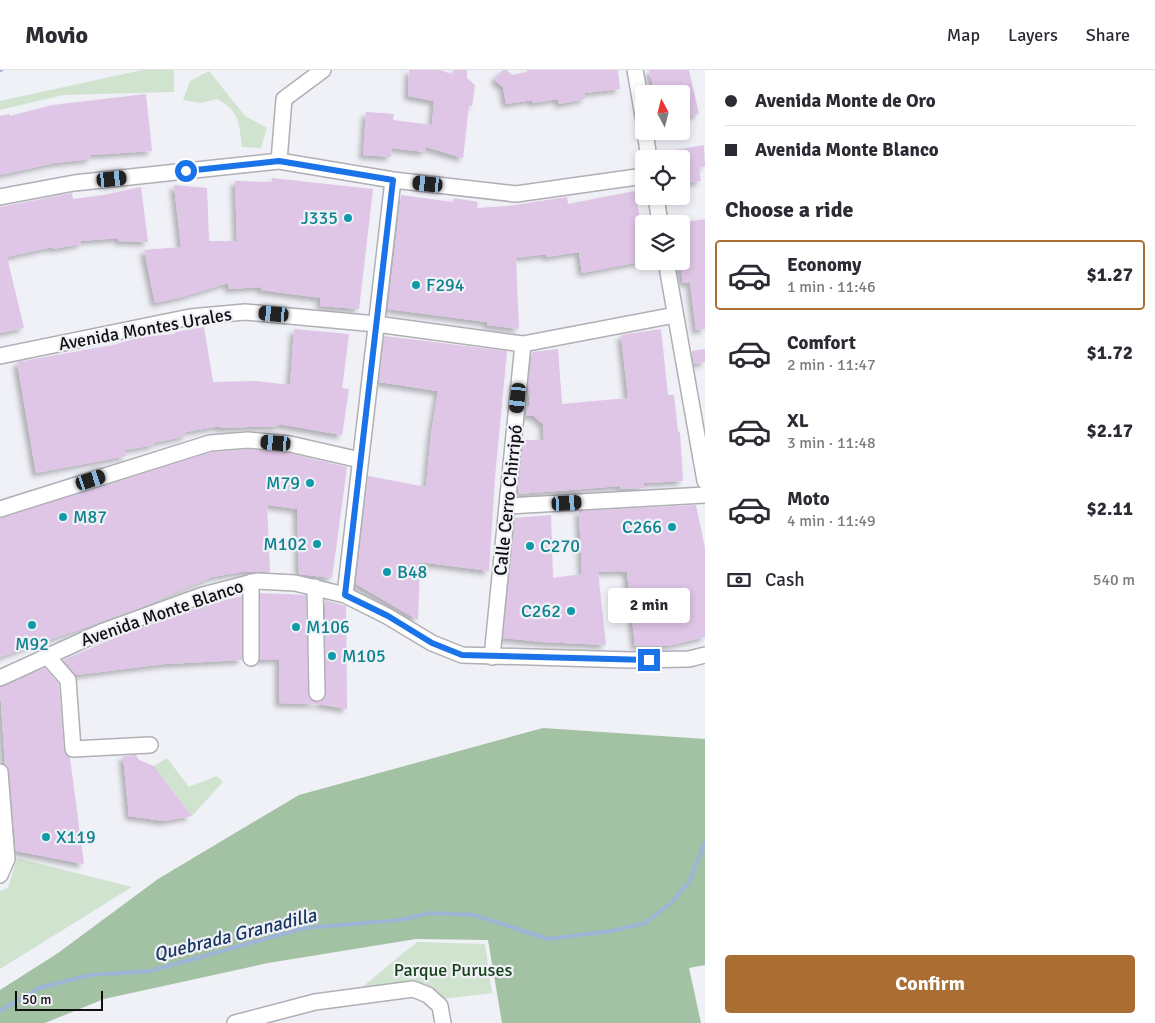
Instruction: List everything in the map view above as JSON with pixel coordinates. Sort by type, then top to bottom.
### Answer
[{"type":"street","points":[[279,161],[284,99],[323,70]]},
{"type":"street","points":[[636,70],[638,85]]},
{"type":"street","points":[[0,197],[74,183],[279,161],[393,180],[516,194],[635,177]]},
{"type":"street","points":[[345,595],[393,180]]},
{"type":"street","points":[[668,270],[705,481]]},
{"type":"street","name":"Avenida Montes Urales","points":[[0,356],[190,318],[244,312],[376,324],[523,344],[675,315]]},
{"type":"street","name":"Calle Cerro Chirripó","points":[[492,657],[523,344]]},
{"type":"street","points":[[0,509],[210,443],[248,440],[290,444],[360,460]]},
{"type":"street","points":[[508,506],[705,495]]},
{"type":"street","points":[[251,658],[252,582]]},
{"type":"street","name":"Avenida Monte Blanco","points":[[0,678],[101,632],[203,595],[252,582],[295,583],[345,595],[388,616],[432,643],[462,655],[630,660],[689,659],[705,655]]},
{"type":"street","points":[[315,587],[317,693]]},
{"type":"street","points":[[47,656],[68,680],[74,748],[150,744]]},
{"type":"street","points":[[0,772],[7,859],[0,875]]},
{"type":"street","points":[[234,1023],[315,1002],[413,989],[428,996],[440,1006],[443,1023]]},
{"type":"green space","points":[[142,70],[174,70],[174,92],[63,95],[0,110],[0,101]]},
{"type":"green space","points":[[209,71],[245,116],[267,128],[261,148],[242,147],[237,118],[230,108],[217,99],[201,103],[183,100],[190,81]]},
{"type":"green space","points":[[543,728],[705,739],[705,965],[689,968],[701,1023],[502,1023],[488,940],[416,939],[268,963],[104,999],[45,1023],[0,1023],[0,990],[58,953],[158,879],[299,795]]},
{"type":"green space","points":[[167,758],[189,787],[217,776],[223,782],[192,816],[154,766]]},
{"type":"green space","points":[[17,858],[132,887],[0,969],[0,891],[8,888]]},
{"type":"green space","name":"Parque Puruses","points":[[417,942],[485,944],[492,993],[442,999],[433,988],[419,984],[362,991],[361,988]]},
{"type":"building","points":[[409,70],[441,70],[453,75],[453,70],[467,70],[467,78],[475,85],[472,106],[469,105],[463,158],[426,147],[425,152],[392,148],[391,157],[363,155],[366,112],[394,114],[393,120],[432,125],[434,101],[408,96]]},
{"type":"building","points":[[503,70],[507,70],[512,75],[527,72],[527,70],[618,70],[620,89],[584,93],[585,99],[559,104],[558,99],[533,103],[532,100],[506,104],[503,87],[494,79]]},
{"type":"building","points":[[649,70],[689,70],[699,114],[690,116],[690,85],[653,85]]},
{"type":"building","points":[[146,94],[152,151],[90,155],[91,159],[54,163],[0,175],[0,116],[9,114],[10,116],[53,105]]},
{"type":"building","points":[[704,145],[705,166],[699,168],[701,181],[690,183],[690,150],[675,150]]},
{"type":"building","points":[[272,178],[373,189],[359,309],[320,306],[321,298],[261,290],[261,287],[229,289],[228,283],[155,303],[144,250],[181,247],[174,185],[207,188],[209,241],[237,241],[235,181],[272,182]]},
{"type":"building","points":[[141,187],[148,242],[118,241],[118,238],[81,241],[81,244],[53,249],[52,247],[7,257],[24,328],[0,333],[0,207],[72,193],[73,199]]},
{"type":"building","points":[[635,191],[635,205],[638,205],[639,215],[635,215],[635,263],[582,273],[579,252],[546,257],[546,254],[516,258],[519,329],[487,325],[487,322],[388,309],[401,195],[453,202],[454,198],[478,202],[477,208],[508,206],[567,197],[568,204]]},
{"type":"building","points":[[705,219],[705,329],[696,330],[690,282],[683,283],[681,270],[690,270],[690,222]]},
{"type":"building","points":[[204,327],[213,382],[257,381],[290,385],[294,329],[349,334],[342,388],[349,389],[342,435],[279,424],[278,426],[220,428],[220,426],[185,432],[186,436],[153,443],[154,445],[125,450],[126,456],[36,473],[17,362],[113,345],[141,337],[175,334],[175,332]]},
{"type":"building","points":[[661,329],[668,395],[674,395],[678,432],[680,432],[683,481],[644,483],[644,488],[620,489],[620,486],[518,494],[523,440],[544,440],[543,424],[534,416],[527,416],[526,406],[530,406],[528,384],[532,352],[558,349],[562,404],[628,398],[621,335]]},
{"type":"building","points":[[384,336],[507,351],[495,477],[489,571],[420,562],[418,620],[356,584],[368,476],[426,487],[431,434],[438,391],[379,382]]},
{"type":"building","points":[[705,349],[705,362],[694,364],[692,351]]},
{"type":"building","points":[[248,449],[288,453],[347,467],[332,578],[299,574],[297,509],[267,505],[270,572],[241,572],[212,577],[129,612],[0,657],[0,518],[212,452]]},
{"type":"building","points":[[696,505],[705,548],[705,637],[667,646],[635,646],[627,572],[618,571],[598,572],[606,645],[503,638],[515,518],[551,515],[553,578],[582,574],[579,511]]},
{"type":"building","points":[[260,593],[306,595],[308,693],[309,698],[317,702],[322,701],[326,693],[325,600],[346,606],[347,709],[318,704],[279,703],[279,659],[260,660]]},
{"type":"building","points":[[242,596],[242,660],[165,664],[76,675],[63,660],[127,633],[209,604]]},
{"type":"building","points":[[45,668],[59,684],[64,750],[70,758],[84,864],[16,851],[9,771],[5,764],[0,687]]},
{"type":"building","points":[[136,755],[139,760],[154,766],[192,816],[164,821],[129,816],[123,756]]},
{"type":"waterway","name":"Quebrada Granadilla","points":[[0,1011],[39,988],[90,975],[150,971],[305,928],[400,920],[430,913],[474,915],[548,939],[611,931],[645,923],[670,904],[689,882],[705,842]]},
{"type":"place","name":"J335","points":[[348,218]]},
{"type":"place","name":"F294","points":[[416,285]]},
{"type":"place","name":"M79","points":[[310,483]]},
{"type":"place","name":"M87","points":[[63,517]]},
{"type":"place","name":"C266","points":[[672,527]]},
{"type":"place","name":"M102","points":[[317,544]]},
{"type":"place","name":"C270","points":[[530,546]]},
{"type":"place","name":"B48","points":[[387,572]]},
{"type":"place","name":"C262","points":[[571,611]]},
{"type":"place","name":"M92","points":[[32,625]]},
{"type":"place","name":"M106","points":[[296,627]]},
{"type":"place","name":"M105","points":[[332,656]]},
{"type":"place","name":"X119","points":[[46,837]]},
{"type":"route","points":[[186,171],[279,161],[393,180],[345,595],[388,616],[432,643],[462,655],[649,660]]}]
